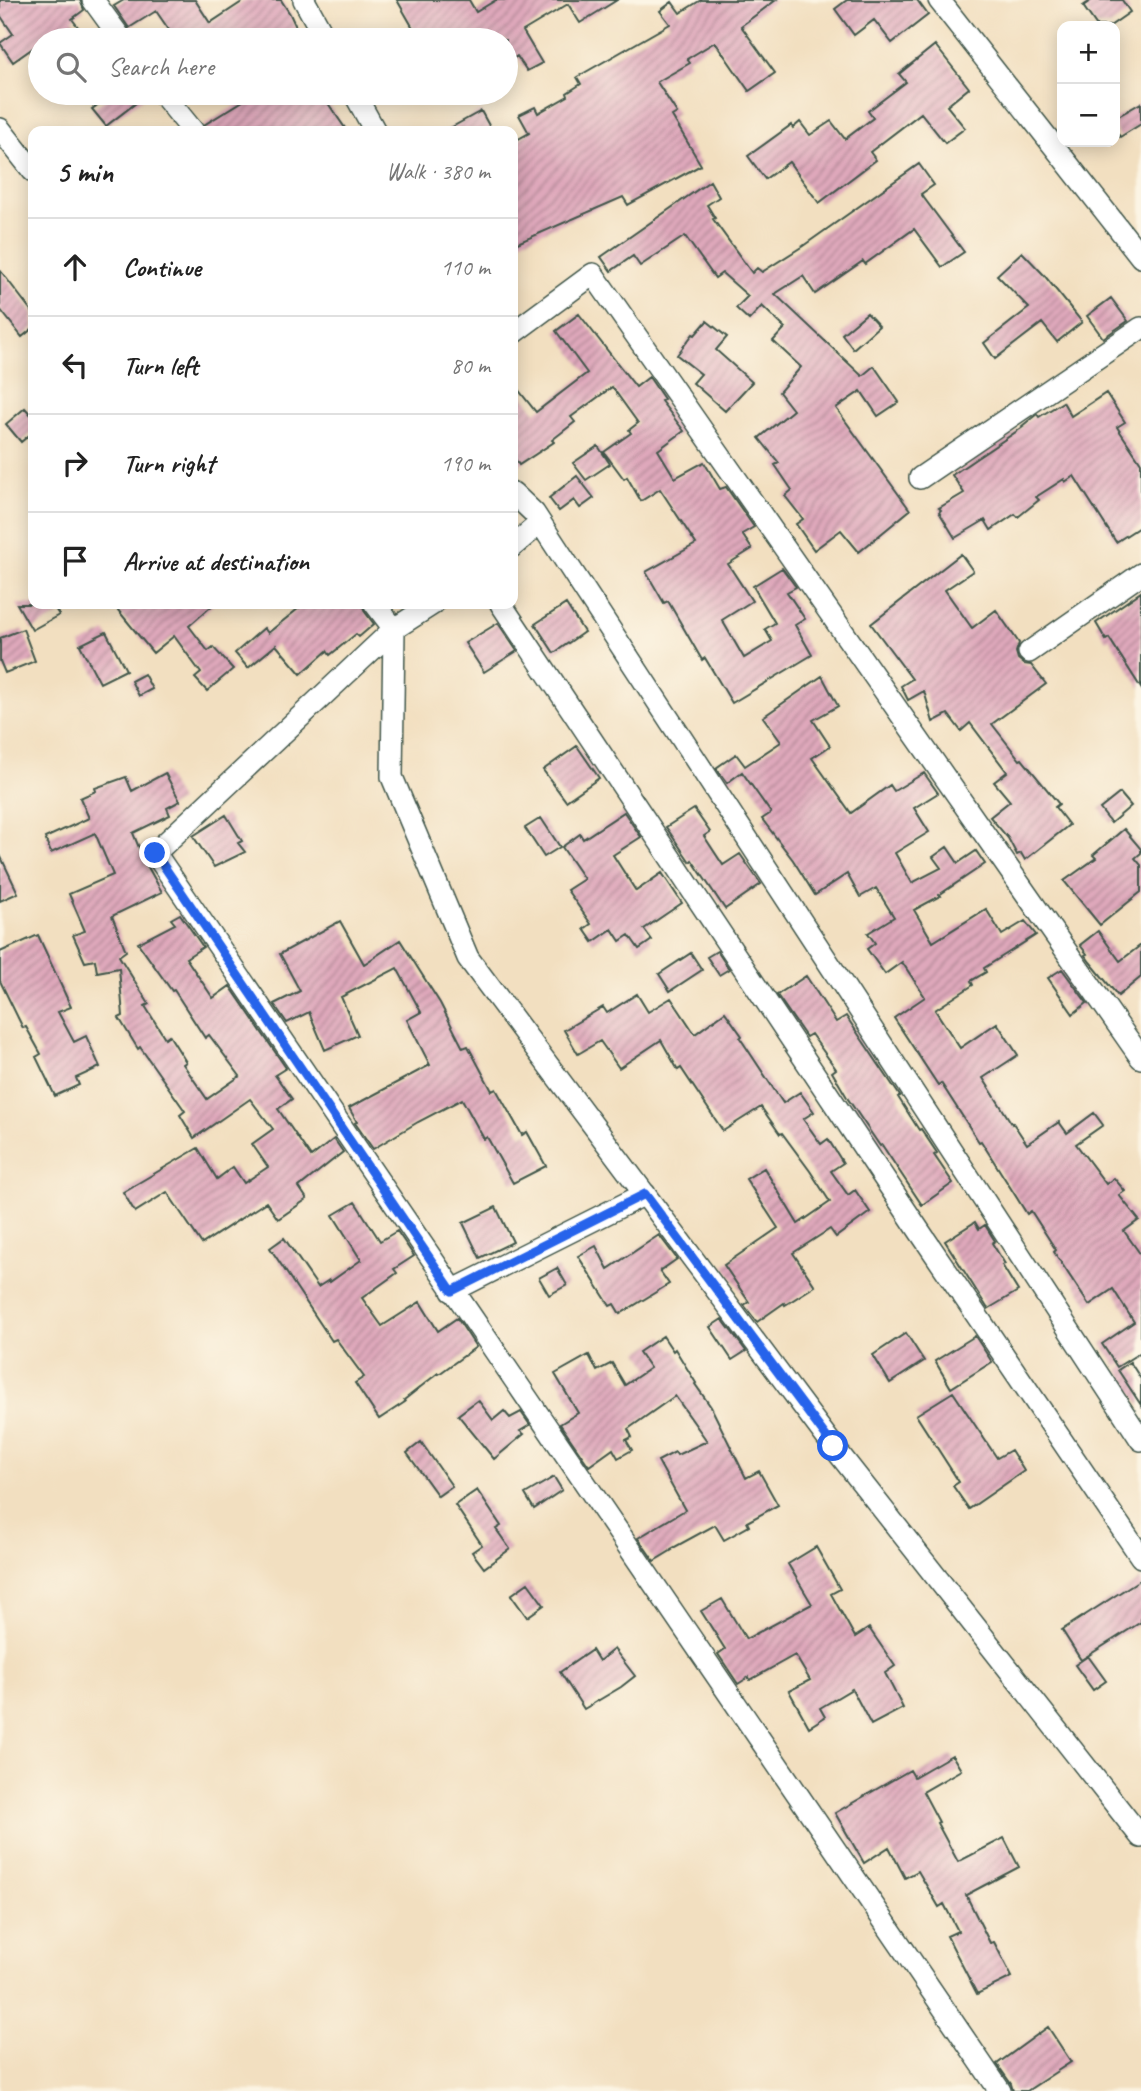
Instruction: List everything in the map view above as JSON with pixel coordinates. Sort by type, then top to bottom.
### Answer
[{"type":"street","points":[[93,0],[113,28]]},
{"type":"street","points":[[304,0],[319,28]]},
{"type":"street","points":[[939,0],[1141,257]]},
{"type":"street","points":[[172,105],[189,126]]},
{"type":"street","points":[[361,105],[372,126]]},
{"type":"street","points":[[0,128],[28,164]]},
{"type":"street","points":[[518,329],[593,274],[1141,1058]]},
{"type":"street","points":[[920,478],[1141,328]]},
{"type":"street","points":[[518,498],[534,513],[1141,1440]]},
{"type":"street","points":[[518,542],[540,523]]},
{"type":"street","points":[[1029,652],[1141,574]]},
{"type":"street","points":[[379,609],[394,629],[393,777],[468,958],[833,1446],[1141,1837]]},
{"type":"street","points":[[425,609],[394,629],[155,853],[1000,2091]]},
{"type":"street","points":[[504,609],[912,1221],[1141,1557]]},
{"type":"street","points":[[452,1291],[645,1194]]},
{"type":"building","points":[[0,0],[80,0],[84,10],[72,19],[79,28],[28,28],[28,51],[13,62],[0,43],[13,34],[0,15]]},
{"type":"building","points":[[124,0],[195,0],[210,23],[245,0],[281,0],[296,28],[168,28],[156,11],[129,28],[114,6]]},
{"type":"building","points":[[397,0],[469,0],[476,12],[496,0],[617,0],[580,23],[568,4],[523,31],[542,63],[527,71],[518,58],[518,28],[413,28]]},
{"type":"building","points":[[701,0],[776,0],[741,26],[775,73],[749,91],[715,42],[687,59],[690,63],[657,82],[677,113],[672,116],[701,165],[628,205],[623,197],[518,243],[518,139],[529,133],[519,115],[535,107],[538,113],[568,96],[567,93],[581,84],[577,77],[670,24],[660,11],[672,2],[680,13]]},
{"type":"building","points":[[847,0],[917,0],[928,15],[892,43],[874,20],[854,35],[835,9]]},
{"type":"building","points":[[1092,0],[1122,0],[1130,12],[1117,21],[1094,21],[1083,6]]},
{"type":"building","points":[[935,45],[969,88],[947,106],[965,128],[945,143],[921,113],[870,152],[876,160],[819,203],[789,162],[765,179],[748,156],[791,125],[793,128],[800,122],[810,135],[831,121],[845,139],[873,118],[868,111],[906,82],[899,74]]},
{"type":"building","points":[[1141,103],[1141,124],[1120,137],[1120,115]]},
{"type":"building","points":[[98,105],[133,105],[106,126],[92,109]]},
{"type":"building","points":[[236,105],[329,105],[344,126],[204,126]]},
{"type":"building","points":[[481,111],[489,126],[454,126]]},
{"type":"building","points":[[919,164],[934,185],[921,194],[964,252],[942,267],[914,229],[865,264],[863,261],[815,294],[803,276],[775,294],[862,376],[874,366],[899,402],[878,416],[861,391],[836,408],[910,510],[859,552],[841,530],[814,550],[796,524],[803,519],[785,496],[792,490],[775,465],[779,463],[759,438],[793,410],[779,392],[801,367],[773,341],[785,328],[762,306],[749,320],[736,308],[748,296],[722,273],[715,278],[685,236],[640,266],[633,256],[611,271],[601,257],[710,181],[719,197],[707,205],[715,218],[713,219],[752,273],[757,268],[762,272]]},
{"type":"building","points":[[1022,252],[1082,322],[1057,342],[1042,323],[995,359],[984,343],[1029,308],[997,275]]},
{"type":"building","points":[[0,270],[28,306],[28,332],[22,337],[0,309]]},
{"type":"building","points":[[1111,298],[1128,321],[1103,338],[1087,316]]},
{"type":"building","points":[[867,313],[879,326],[853,349],[842,334]]},
{"type":"building","points":[[579,314],[636,387],[649,377],[664,399],[661,401],[684,431],[658,450],[675,478],[704,462],[720,489],[726,487],[754,527],[742,534],[752,549],[728,564],[752,601],[722,620],[744,658],[772,641],[765,629],[775,623],[753,586],[782,568],[796,587],[787,592],[805,619],[795,625],[812,655],[732,703],[705,658],[702,660],[668,601],[664,603],[646,572],[696,544],[660,489],[641,501],[627,477],[624,479],[604,452],[631,433],[629,430],[638,423],[612,387],[571,417],[575,422],[552,440],[554,442],[519,465],[518,389],[536,412],[587,373],[556,331]]},
{"type":"building","points":[[707,321],[727,337],[716,350],[752,382],[725,411],[693,383],[701,374],[677,355]]},
{"type":"building","points":[[1106,393],[1125,422],[1117,427],[1141,463],[1141,526],[1116,542],[1074,476],[1065,482],[1064,479],[1036,497],[1039,500],[1018,517],[1015,514],[991,530],[985,520],[955,538],[939,512],[939,508],[964,493],[952,475],[1023,427],[1037,414],[1039,417],[1063,402],[1071,416]]},
{"type":"building","points":[[25,408],[28,411],[28,436],[21,442],[6,424]]},
{"type":"building","points":[[598,446],[610,464],[586,480],[573,463]]},
{"type":"building","points":[[577,476],[594,498],[580,508],[574,500],[559,511],[549,498]]},
{"type":"building","points":[[961,554],[973,571],[945,590],[972,628],[996,610],[1019,643],[1016,652],[1018,659],[1031,665],[1046,684],[992,724],[1059,804],[1055,807],[1069,825],[1025,860],[1021,853],[1017,855],[1008,838],[990,817],[1010,801],[994,782],[1007,772],[970,723],[961,731],[948,714],[933,722],[924,691],[908,700],[901,686],[912,679],[871,624]]},
{"type":"building","points":[[1141,592],[1141,688],[1109,638],[1106,640],[1096,623]]},
{"type":"building","points":[[17,604],[28,604],[28,609],[55,609],[59,615],[32,630]]},
{"type":"building","points":[[566,604],[584,632],[554,653],[535,624]]},
{"type":"building","points":[[117,609],[208,609],[189,626],[208,651],[213,647],[233,669],[207,691],[195,678],[201,673],[174,636],[153,653]]},
{"type":"building","points":[[298,609],[364,609],[374,624],[359,637],[356,634],[330,655],[327,651],[301,674],[276,645],[248,668],[235,653],[264,628],[268,633]]},
{"type":"building","points":[[498,623],[517,651],[484,672],[465,643]]},
{"type":"building","points":[[23,629],[35,661],[5,673],[0,661],[0,638]]},
{"type":"building","points":[[106,632],[126,670],[100,683],[80,645]]},
{"type":"building","points":[[144,674],[152,689],[139,696],[131,681]]},
{"type":"building","points":[[822,676],[838,706],[813,720],[830,746],[812,758],[851,813],[890,785],[894,791],[924,773],[938,793],[914,808],[929,832],[895,853],[912,883],[941,868],[933,857],[947,847],[958,863],[976,851],[985,864],[940,896],[914,910],[933,942],[986,909],[1002,935],[1025,921],[1036,935],[984,968],[986,972],[971,981],[973,985],[935,1010],[960,1048],[997,1023],[1018,1055],[983,1078],[1027,1144],[1059,1122],[1067,1133],[1094,1113],[1103,1125],[1076,1144],[1106,1184],[1114,1178],[1125,1191],[1119,1195],[1139,1220],[1124,1231],[1141,1255],[1141,1352],[1117,1367],[1102,1344],[1134,1322],[1113,1289],[1089,1305],[1031,1211],[1027,1214],[981,1141],[979,1142],[941,1083],[938,1085],[894,1018],[925,997],[902,962],[885,974],[867,949],[875,943],[868,933],[894,917],[876,888],[860,897],[847,874],[815,895],[762,819],[771,813],[742,772],[727,783],[716,768],[736,754],[745,766],[781,742],[763,717]]},
{"type":"building","points":[[577,746],[599,778],[566,801],[543,770]]},
{"type":"building","points":[[165,773],[180,801],[167,808],[170,815],[133,833],[162,892],[112,916],[126,951],[119,956],[149,1004],[145,1006],[165,1038],[169,1035],[186,1062],[183,1064],[207,1099],[240,1076],[209,1035],[205,1038],[174,990],[172,991],[138,943],[175,924],[171,919],[180,914],[203,947],[186,958],[213,998],[230,986],[286,1068],[275,1075],[292,1099],[278,1109],[311,1157],[334,1139],[343,1152],[299,1187],[307,1199],[278,1219],[266,1202],[202,1244],[167,1192],[135,1212],[123,1192],[198,1148],[217,1179],[233,1167],[244,1183],[268,1167],[252,1144],[273,1129],[250,1099],[194,1138],[180,1115],[185,1111],[140,1047],[138,1049],[119,1018],[123,1016],[119,968],[97,972],[95,960],[85,962],[73,935],[85,931],[69,894],[113,875],[95,833],[51,853],[45,838],[89,818],[80,798],[96,791],[95,788],[126,777],[132,791]]},
{"type":"building","points":[[1120,793],[1131,806],[1111,823],[1100,809]]},
{"type":"building","points":[[694,809],[710,832],[704,836],[723,865],[740,854],[761,884],[725,909],[666,827]]},
{"type":"building","points":[[624,812],[641,837],[613,855],[636,891],[662,873],[682,903],[644,929],[652,940],[639,949],[629,935],[620,941],[612,929],[593,942],[584,929],[591,924],[567,890],[584,879],[562,847],[580,834],[583,839]]},
{"type":"building","points":[[226,815],[242,841],[238,843],[245,852],[214,867],[193,836]]},
{"type":"building","points":[[541,818],[560,847],[544,857],[525,828]]},
{"type":"building","points":[[1124,829],[1141,849],[1141,853],[1135,858],[1141,865],[1141,892],[1100,925],[1064,881],[1096,858],[1093,855]]},
{"type":"building","points":[[0,855],[18,893],[0,901]]},
{"type":"building","points":[[340,921],[364,964],[400,940],[440,1003],[463,1048],[468,1046],[492,1091],[496,1089],[522,1135],[527,1132],[546,1166],[513,1183],[462,1099],[373,1149],[355,1123],[357,1122],[349,1108],[430,1065],[407,1020],[421,1012],[397,968],[341,997],[358,1035],[325,1050],[309,1012],[287,1023],[274,1004],[300,991],[280,954]]},
{"type":"building","points":[[1098,931],[1120,961],[1141,945],[1141,977],[1118,996],[1090,962],[1080,945]]},
{"type":"building","points":[[38,935],[71,1007],[58,1012],[74,1042],[86,1036],[100,1067],[76,1078],[79,1085],[55,1096],[36,1057],[41,1054],[26,1027],[23,1028],[0,981],[0,952]]},
{"type":"building","points":[[717,951],[729,969],[719,975],[707,957]]},
{"type":"building","points":[[691,953],[702,970],[670,991],[659,974]]},
{"type":"building","points":[[1062,969],[1087,1003],[1073,1014],[1048,978]]},
{"type":"building","points":[[806,976],[836,1022],[846,1016],[900,1096],[898,1097],[919,1130],[921,1129],[937,1153],[934,1155],[953,1183],[922,1205],[848,1099],[832,1072],[836,1069],[811,1034],[806,1037],[777,995]]},
{"type":"building","points":[[637,994],[648,1012],[671,998],[695,1034],[725,1012],[783,1103],[800,1092],[814,1112],[803,1119],[821,1144],[828,1139],[843,1163],[831,1171],[848,1195],[855,1190],[870,1212],[836,1237],[830,1229],[793,1253],[815,1286],[757,1322],[744,1305],[749,1302],[724,1265],[778,1228],[746,1179],[764,1168],[798,1224],[830,1202],[761,1107],[723,1131],[681,1068],[678,1070],[661,1040],[619,1068],[600,1041],[578,1054],[564,1030],[603,1007],[607,1013]]},
{"type":"building","points":[[355,1202],[380,1241],[397,1231],[414,1256],[394,1269],[397,1273],[362,1298],[382,1326],[420,1302],[438,1331],[457,1318],[476,1347],[379,1419],[355,1383],[364,1377],[336,1339],[332,1341],[270,1248],[284,1238],[318,1287],[329,1280],[330,1282],[361,1260],[333,1215]]},
{"type":"building","points":[[496,1207],[513,1242],[480,1258],[463,1223]]},
{"type":"building","points":[[975,1222],[979,1229],[985,1225],[995,1241],[992,1243],[1005,1264],[1002,1265],[1018,1291],[988,1309],[945,1241]]},
{"type":"building","points":[[659,1235],[677,1259],[660,1271],[669,1284],[620,1314],[614,1304],[610,1306],[578,1256],[596,1246],[608,1269]]},
{"type":"building","points":[[557,1268],[567,1285],[549,1295],[539,1278]]},
{"type":"building","points":[[722,1319],[746,1351],[732,1360],[710,1327]]},
{"type":"building","points":[[906,1333],[924,1361],[890,1383],[873,1355]]},
{"type":"building","points":[[663,1336],[673,1351],[675,1349],[711,1407],[746,1478],[759,1471],[778,1505],[747,1522],[749,1526],[724,1540],[715,1525],[654,1561],[638,1538],[685,1510],[658,1461],[707,1441],[675,1396],[628,1429],[632,1437],[626,1440],[632,1450],[618,1458],[613,1449],[589,1466],[560,1424],[578,1413],[555,1374],[589,1355],[597,1371],[612,1363],[625,1385],[650,1368],[639,1352]]},
{"type":"building","points":[[975,1336],[992,1362],[951,1388],[935,1361]]},
{"type":"building","points":[[1130,1362],[1141,1379],[1141,1405],[1118,1370]]},
{"type":"building","points":[[953,1392],[997,1458],[1011,1450],[1024,1471],[969,1509],[953,1486],[959,1482],[916,1415]]},
{"type":"building","points":[[478,1400],[493,1420],[504,1411],[510,1418],[521,1412],[530,1425],[520,1431],[524,1434],[494,1459],[458,1415]]},
{"type":"building","points":[[421,1442],[452,1486],[438,1496],[407,1453]]},
{"type":"building","points":[[554,1477],[562,1490],[534,1509],[525,1494]]},
{"type":"building","points":[[477,1490],[501,1526],[496,1529],[510,1549],[484,1568],[472,1552],[482,1545],[455,1505]]},
{"type":"building","points":[[816,1547],[840,1589],[831,1594],[855,1637],[869,1628],[895,1666],[885,1673],[903,1708],[871,1725],[852,1689],[820,1708],[825,1717],[809,1727],[789,1691],[810,1680],[795,1655],[738,1684],[718,1654],[725,1649],[701,1611],[722,1599],[746,1639],[812,1604],[788,1564]]},
{"type":"building","points":[[1141,1579],[1141,1622],[1081,1660],[1062,1630]]},
{"type":"building","points":[[528,1583],[544,1605],[527,1617],[511,1595]]},
{"type":"building","points":[[614,1649],[635,1676],[584,1709],[560,1672],[592,1650],[599,1661]]},
{"type":"building","points":[[1088,1656],[1106,1681],[1093,1690],[1075,1665]]},
{"type":"building","points":[[952,1755],[961,1770],[923,1792],[958,1862],[1004,1838],[1019,1867],[966,1895],[990,1943],[994,1942],[1012,1977],[977,1994],[947,1936],[958,1931],[944,1904],[939,1907],[918,1871],[905,1878],[889,1847],[864,1863],[835,1813],[910,1770],[914,1777]]},
{"type":"building","points":[[1048,2027],[1071,2062],[1027,2091],[1013,2091],[997,2064]]},
{"type":"route","points":[[155,853],[452,1291],[645,1194],[833,1446]]}]
